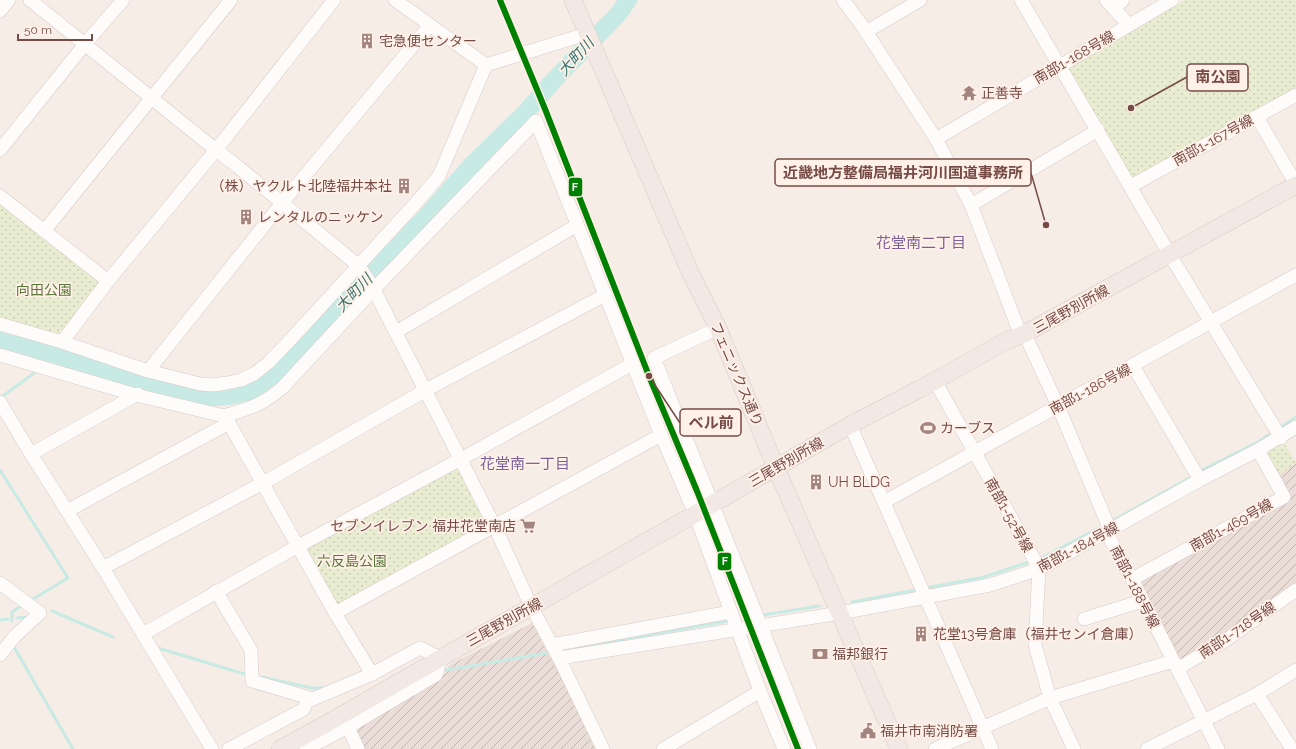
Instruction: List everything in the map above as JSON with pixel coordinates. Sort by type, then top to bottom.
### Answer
[{"type":"main road","name":"フェニックス通り","points":[[573,0],[586,34],[690,272],[718,328],[776,468],[899,749]]},
{"type":"main road","name":"三尾野別所線","points":[[280,749],[850,425],[935,381],[1006,341],[1024,334],[1296,185]]},
{"type":"street","points":[[0,11],[9,0]]},
{"type":"street","points":[[30,0],[237,166],[360,268],[372,286],[461,459],[603,749]]},
{"type":"street","points":[[0,150],[85,44],[123,0]]},
{"type":"street","points":[[44,231],[231,0]]},
{"type":"street","points":[[62,342],[108,281],[216,150],[334,0]]},
{"type":"street","points":[[395,0],[486,65]]},
{"type":"street","name":"南部1-188号線","points":[[843,0],[866,32],[936,139],[971,205],[1013,317],[1018,328],[1024,334],[1058,406],[1108,525],[1109,537],[1132,579],[1218,749]]},
{"type":"street","points":[[866,32],[920,0]]},
{"type":"street","points":[[1020,0],[1280,438]]},
{"type":"street","name":"南部1-168号線","points":[[936,139],[1172,0]]},
{"type":"street","points":[[1114,3],[1129,25]]},
{"type":"street","points":[[148,371],[282,203],[430,26]]},
{"type":"street","points":[[0,324],[62,342],[148,371],[200,384],[213,385],[241,380],[254,374],[268,363],[360,268],[439,176],[486,65],[586,34]]},
{"type":"street","name":"南部1-167号線","points":[[1131,186],[1296,95]]},
{"type":"street","points":[[1257,117],[1296,185]]},
{"type":"street","points":[[67,512],[227,419],[270,398],[283,387],[372,286],[536,121],[632,364],[695,514],[730,612],[784,749]]},
{"type":"street","points":[[971,205],[1098,130]]},
{"type":"street","points":[[0,196],[108,281]]},
{"type":"street","points":[[396,332],[577,225]]},
{"type":"street","name":"南部1-186号線","points":[[884,502],[1211,322],[1294,279]]},
{"type":"street","points":[[103,568],[263,483],[426,390],[605,295]]},
{"type":"street","points":[[718,328],[654,358],[810,749]]},
{"type":"street","points":[[0,355],[136,395],[138,394],[227,419],[335,613],[372,674]]},
{"type":"street","points":[[143,634],[216,591],[461,459],[632,364]]},
{"type":"street","points":[[1133,366],[1200,480]]},
{"type":"street","name":"南部1-52号線","points":[[935,381],[1038,568],[1035,645],[1050,698],[1074,749]]},
{"type":"street","points":[[31,454],[138,394]]},
{"type":"street","points":[[0,402],[103,568],[212,749]]},
{"type":"street","points":[[850,425],[992,749]]},
{"type":"street","name":"南部1-184号線","points":[[559,658],[840,613],[990,585],[1038,568],[1109,531],[1296,428]]},
{"type":"street","points":[[335,613],[661,435]]},
{"type":"street","name":"南部1-469号線","points":[[1132,579],[1284,496],[1258,450]]},
{"type":"street","points":[[0,583],[40,613],[16,636],[0,655]]},
{"type":"street","name":"南部1-718号線","points":[[935,749],[1050,698],[1175,665],[1226,640],[1296,590]]},
{"type":"street","points":[[216,591],[251,650],[252,681],[313,699]]},
{"type":"street","points":[[1084,619],[1142,601]]},
{"type":"street","points":[[552,645],[730,612]]},
{"type":"street","points":[[229,749],[304,709],[308,702],[313,699],[372,674],[420,648],[441,658],[436,675],[348,727],[306,749]]},
{"type":"street","points":[[1154,748],[1257,694],[1296,670]]},
{"type":"street","points":[[663,749],[760,691]]},
{"type":"street","points":[[1257,694],[1292,743]]},
{"type":"street","points":[[348,727],[358,749]]},
{"type":"shaded area","points":[[1296,463],[1296,584],[1224,635],[1182,660],[1177,658],[1140,586],[1141,580],[1290,498],[1278,475]]},
{"type":"shaded area","points":[[532,623],[600,749],[361,749],[351,729],[446,673],[449,665]]},
{"type":"green space","points":[[1185,0],[1296,0],[1296,89],[1134,178],[1130,177],[1068,71],[1069,67]]},
{"type":"green space","name":"向田公園","points":[[0,201],[103,281],[62,342],[0,324]]},
{"type":"green space","points":[[1284,442],[1296,463],[1278,475],[1268,457],[1270,451]]},
{"type":"green space","name":"六反島公園","points":[[460,467],[489,525],[338,607],[305,548]]},
{"type":"waterway","name":"大町川","points":[[0,341],[188,394],[206,397],[220,397],[249,391],[261,384],[284,366],[425,218],[470,167],[526,112],[554,80],[619,13],[628,0]]},
{"type":"waterway","points":[[40,363],[43,352]]},
{"type":"waterway","points":[[0,398],[37,371]]},
{"type":"waterway","points":[[1281,427],[1296,417]]},
{"type":"waterway","points":[[1200,471],[1258,442],[1270,434]]},
{"type":"waterway","points":[[0,470],[68,578],[33,599]]},
{"type":"waterway","points":[[1114,520],[1191,477]]},
{"type":"waterway","points":[[1041,558],[1101,527]]},
{"type":"waterway","points":[[926,588],[984,577],[1026,563]]},
{"type":"waterway","points":[[852,602],[915,590]]},
{"type":"waterway","points":[[12,621],[12,612],[23,605]]},
{"type":"waterway","points":[[763,615],[819,606]]},
{"type":"waterway","points":[[52,611],[113,637]]},
{"type":"waterway","points":[[17,618],[29,617]]},
{"type":"waterway","points":[[0,620],[8,619]]},
{"type":"waterway","points":[[565,650],[728,621]]},
{"type":"waterway","points":[[14,647],[73,749]]},
{"type":"waterway","points":[[158,648],[248,675]]},
{"type":"waterway","points":[[446,670],[547,653]]},
{"type":"waterway","points":[[262,677],[312,688],[325,688]]},
{"type":"transit line","name":"F","points":[[500,0],[545,109],[649,376],[697,491],[798,749]]},
{"type":"place","name":"宅急便センター","points":[[367,41]]},
{"type":"place","name":"正善寺","points":[[969,93]]},
{"type":"place","name":"南公園","points":[[1131,108]]},
{"type":"place","name":"（株）ヤクルト北陸福井本社","points":[[404,186]]},
{"type":"place","name":"レンタルのニッケン","points":[[246,217]]},
{"type":"place","name":"近畿地方整備局福井河川国道事務所","points":[[1046,225]]},
{"type":"place","name":"ベル前","points":[[649,376]]},
{"type":"place","name":"カーブス","points":[[928,428]]},
{"type":"place","name":"UH BLDG","points":[[816,482]]},
{"type":"place","name":"セブンイレブン 福井花堂南店","points":[[528,526]]},
{"type":"place","name":"花堂13号倉庫（福井センイ倉庫）","points":[[921,634]]},
{"type":"place","name":"福邦銀行","points":[[820,654]]},
{"type":"place","name":"福井市南消防署","points":[[868,731]]},
{"type":"district","name":"花堂南二丁目","points":[[921,243]]},
{"type":"district","name":"花堂南一丁目","points":[[525,464]]}]
